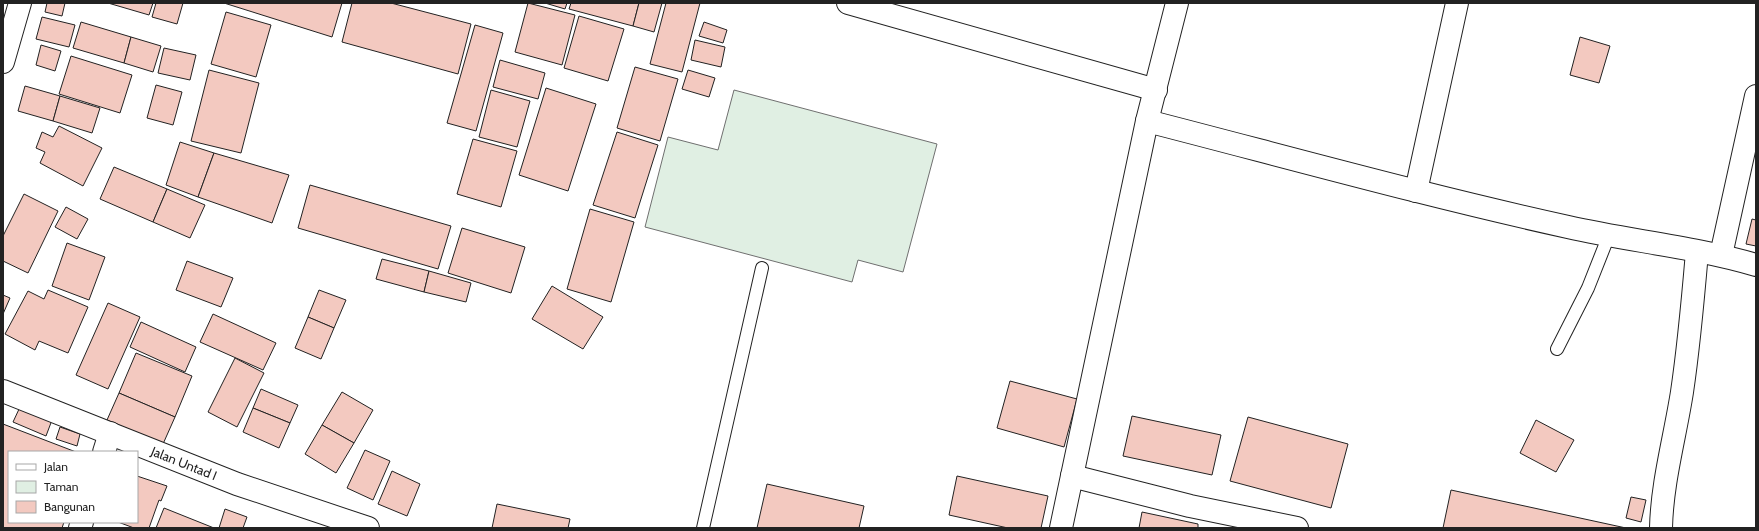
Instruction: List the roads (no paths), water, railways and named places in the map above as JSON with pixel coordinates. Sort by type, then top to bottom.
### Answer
[{"type":"main road","points":[[3,59],[20,3]]},
{"type":"main road","points":[[848,3],[1156,90]]},
{"type":"main road","points":[[1061,528],[1147,121],[1177,3]]},
{"type":"main road","points":[[1416,191],[1457,3]]},
{"type":"main road","points":[[1721,255],[1756,96]]},
{"type":"main road","points":[[1147,121],[1416,191],[1569,228],[1697,252],[1721,255],[1756,266]]},
{"type":"main road","points":[[1661,528],[1667,474],[1682,393],[1690,332],[1697,252]]},
{"type":"main road","name":"Jalan Untad I","points":[[3,391],[107,443],[132,451]]},
{"type":"main road","name":"Jalan Untad I","points":[[138,453],[368,528]]},
{"type":"main road","points":[[1072,476],[1190,506],[1297,528]]},
{"type":"lane","points":[[1557,349],[1588,288],[1609,235]]},
{"type":"lane","points":[[702,528],[762,268]]}]
